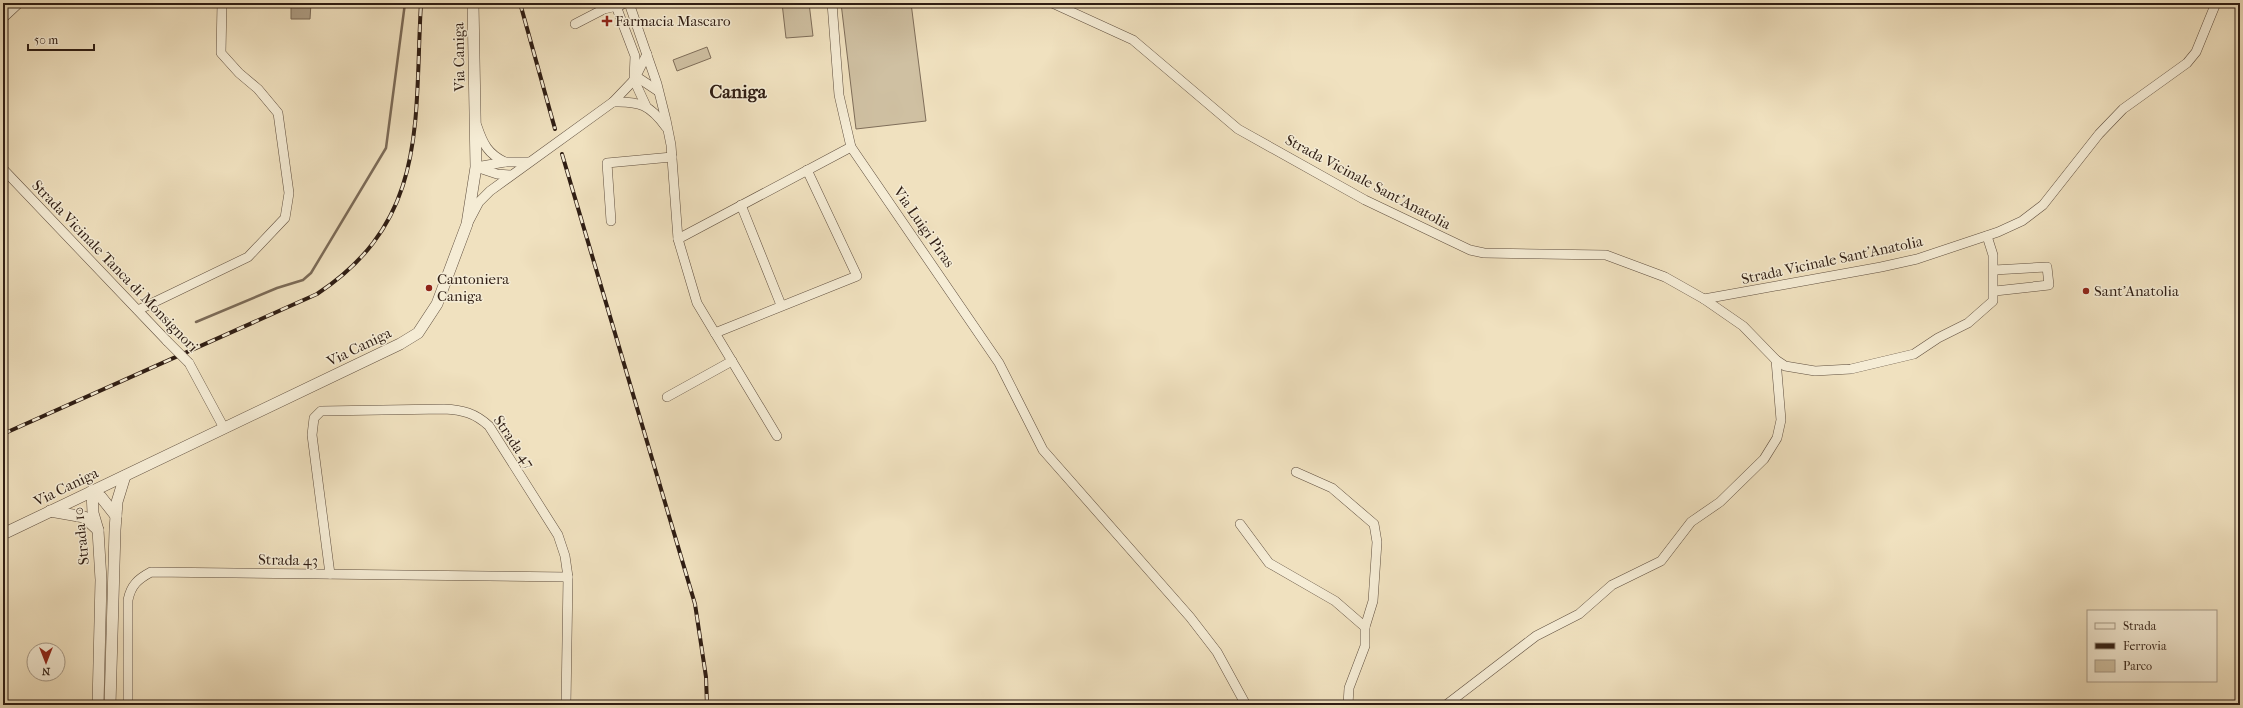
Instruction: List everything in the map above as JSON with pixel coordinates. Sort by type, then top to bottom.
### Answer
[{"type":"street","points":[[3,18],[19,3]]},
{"type":"street","points":[[138,310],[248,257],[285,218],[289,193],[278,113],[258,89],[239,73],[221,53],[222,3]]},
{"type":"street","name":"Via Caniga","points":[[3,534],[400,344],[418,333],[437,304],[467,224],[476,167],[473,3]]},
{"type":"street","points":[[574,24],[604,9],[627,3],[647,54],[668,130],[672,157],[678,239],[697,303],[777,436]]},
{"type":"street","name":"Via Luigi Piras","points":[[832,3],[839,95],[851,147],[999,363],[1043,450],[1190,617],[1217,652],[1246,705]]},
{"type":"street","name":"Strada Vicinale Sant'Anatolia","points":[[1052,3],[1133,40],[1238,129],[1365,200],[1470,250],[1484,253],[1606,255],[1665,277],[1704,299],[1743,326],[1776,360],[1785,366],[1815,371],[1844,370],[1886,362],[1914,354],[1938,338],[1968,323],[1993,301],[1993,255],[1987,236]]},
{"type":"street","name":"Strada Vicinale Sant'Anatolia","points":[[1704,299],[1881,267],[1917,259],[1987,236],[2022,221],[2043,205],[2099,134],[2123,109],[2188,63],[2196,52],[2216,3]]},
{"type":"street","points":[[616,6],[635,56],[634,80],[646,106]]},
{"type":"street","points":[[467,224],[480,202],[490,191],[510,175],[613,102],[634,80],[647,54]]},
{"type":"street","points":[[634,80],[640,79],[658,91]]},
{"type":"street","points":[[613,102],[632,102],[646,106],[654,111],[668,130]]},
{"type":"street","points":[[474,118],[484,146],[493,156],[506,162]]},
{"type":"street","points":[[678,239],[851,147]]},
{"type":"street","points":[[611,220],[607,163],[672,157]]},
{"type":"street","points":[[476,167],[506,162],[528,162]]},
{"type":"street","points":[[476,167],[497,174],[510,175]]},
{"type":"street","name":"Strada Vicinale Tanca di Monsignori","points":[[3,169],[189,363],[224,428]]},
{"type":"street","points":[[715,333],[781,305],[857,276],[806,170]]},
{"type":"street","points":[[741,205],[781,305]]},
{"type":"street","points":[[1994,270],[2047,267],[2049,285],[1994,291]]},
{"type":"street","points":[[1446,705],[1536,636],[1579,614],[1612,585],[1661,561],[1691,522],[1720,502],[1764,458],[1777,438],[1781,420],[1776,360]]},
{"type":"street","points":[[667,397],[732,361]]},
{"type":"street","name":"Strada 47","points":[[330,574],[312,435],[314,418],[321,411],[444,409],[463,410],[479,417],[489,426],[558,535],[565,556],[568,577],[566,705]]},
{"type":"street","points":[[1296,472],[1332,488],[1374,524],[1378,542],[1373,601],[1365,627],[1365,646],[1349,688],[1348,705]]},
{"type":"street","points":[[116,516],[117,502],[125,476]]},
{"type":"street","name":"Strada 10","points":[[92,491],[101,496],[116,516],[110,705]]},
{"type":"street","name":"Strada 10","points":[[92,491],[93,513],[98,530],[101,580],[98,705]]},
{"type":"street","points":[[50,511],[84,518],[98,530]]},
{"type":"street","points":[[1240,524],[1269,563],[1335,601],[1365,627]]},
{"type":"street","name":"Strada 43","points":[[128,705],[128,600],[130,590],[138,579],[151,572],[568,577]]},
{"type":"green space","points":[[782,3],[809,3],[813,36],[786,38]]},
{"type":"green space","points":[[841,3],[911,3],[926,121],[856,129]]},
{"type":"green space","points":[[707,47],[711,58],[677,71],[673,60]]},
{"type":"shaded area","points":[[291,3],[311,3],[310,19],[291,19]]},
{"type":"waterway","points":[[196,322],[277,288],[303,280],[311,273],[386,148],[405,3]]},
{"type":"railway","points":[[3,434],[317,294],[353,265],[380,234],[397,201],[408,165],[415,128],[421,3]]},
{"type":"railway","points":[[520,3],[555,129]]},
{"type":"railway","points":[[562,154],[695,604],[706,677],[707,705]]},
{"type":"place","name":"Farmacia Mascaro","points":[[607,21]]},
{"type":"place","name":"Cantoniera Caniga","points":[[429,288]]},
{"type":"place","name":"Sant'Anatolia","points":[[2086,291]]},
{"type":"district","name":"Caniga","points":[[738,92]]}]
